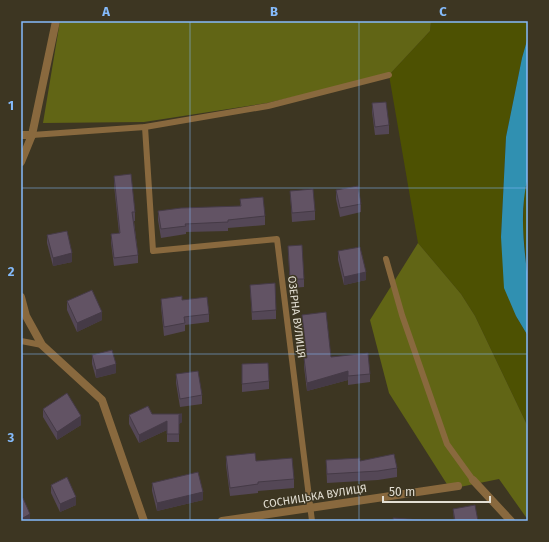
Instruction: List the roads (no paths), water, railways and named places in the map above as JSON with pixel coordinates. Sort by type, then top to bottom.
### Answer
[{"type":"street","points":[[21,162],[32,135],[56,21]]},
{"type":"street","points":[[21,136],[32,135]]},
{"type":"street","points":[[21,297],[26,316],[42,345],[102,400],[144,521]]},
{"type":"street","points":[[473,480],[511,521]]},
{"type":"street","name":"СОСНИЦЬКА ВУЛИЦЯ","points":[[222,521],[458,486]]},
{"type":"lane","points":[[32,135],[145,127],[268,106],[389,75]]},
{"type":"lane","name":"ОЗЕРНА ВУЛИЦЯ","points":[[145,127],[153,251],[277,239],[312,521]]},
{"type":"lane","points":[[386,259],[402,315],[447,444],[473,480]]},
{"type":"lane","points":[[21,341],[42,345]]},
{"type":"water","points":[[528,37],[528,177],[525,190],[523,229],[529,288],[528,336],[516,316],[504,288],[501,237],[506,137],[522,58]]}]
